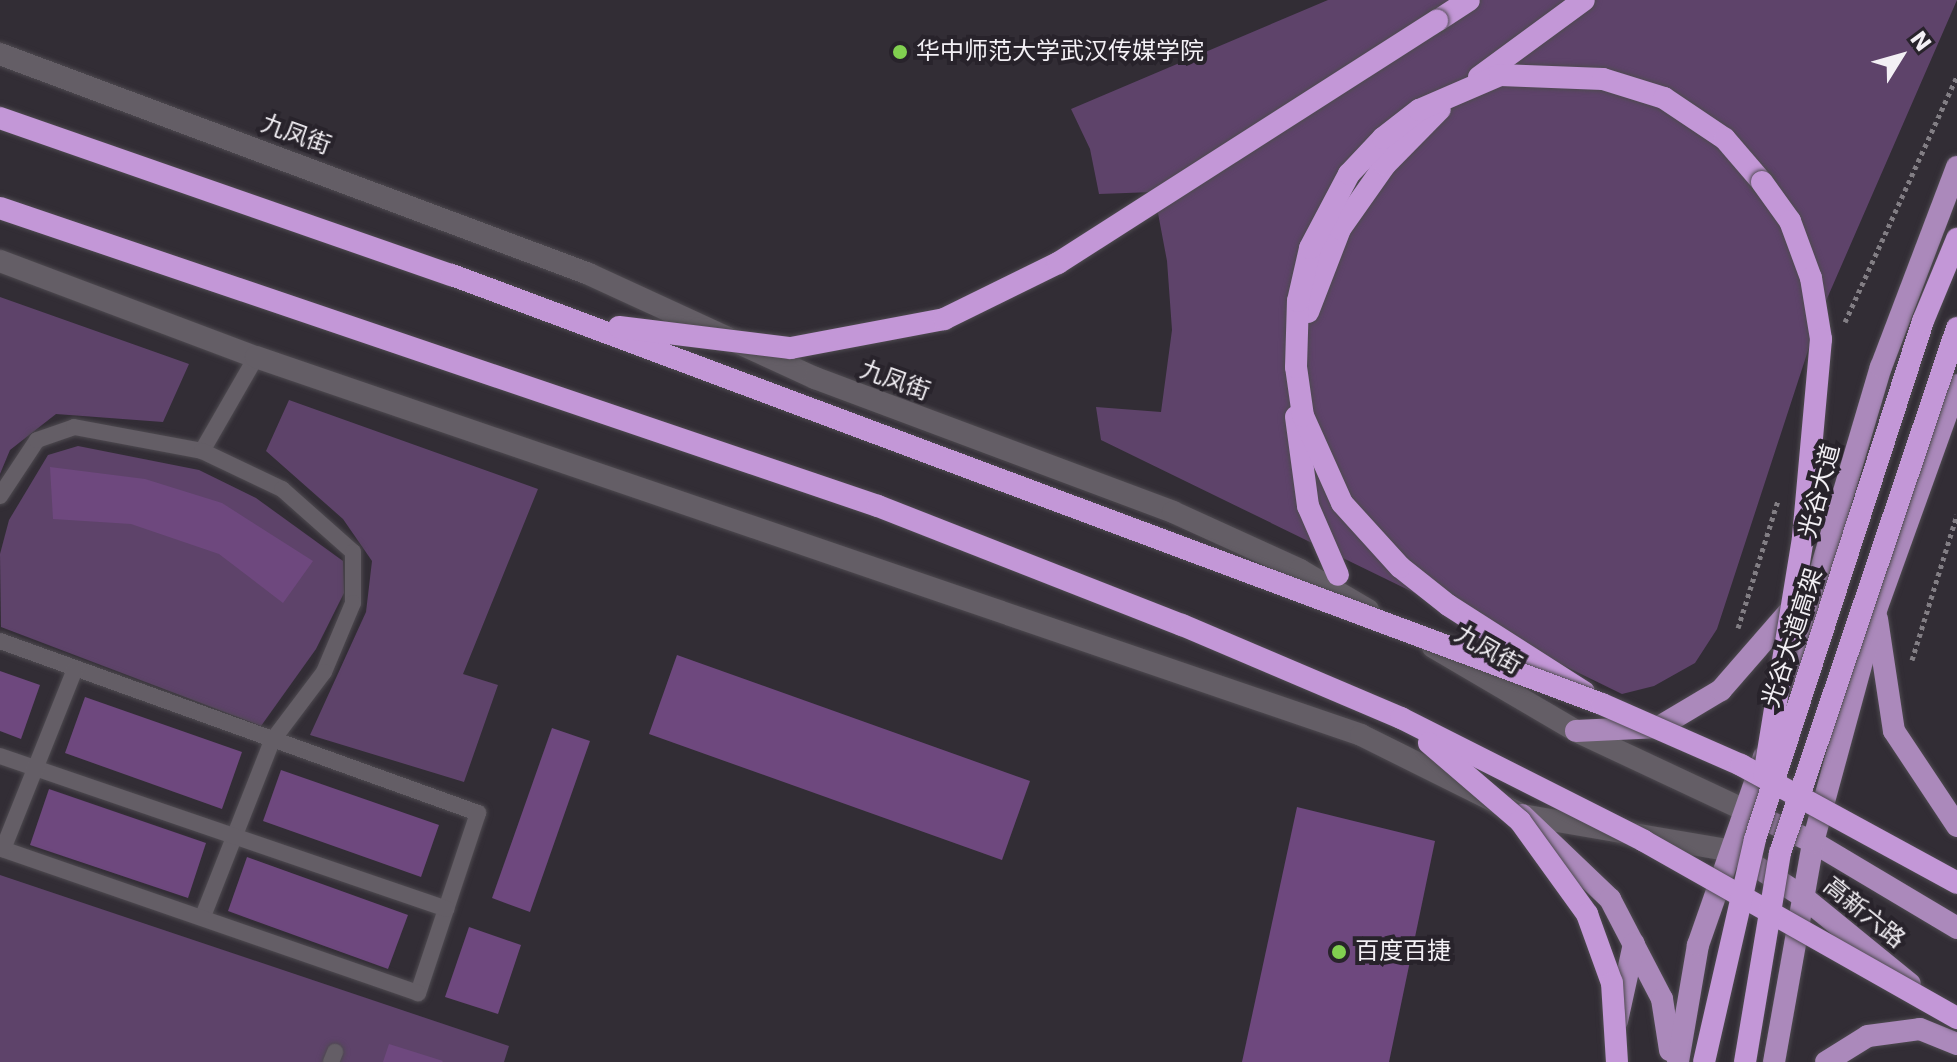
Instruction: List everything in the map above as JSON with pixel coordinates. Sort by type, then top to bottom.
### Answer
[{"type":"highway","points":[[561,316],[791,348],[944,319],[1058,263],[1469,0]]},
{"type":"highway","points":[[1584,0],[1432,116],[1385,165],[1340,229],[1312,298],[1296,367],[1303,416],[1325,473],[1372,540],[1448,605],[1602,704]]},
{"type":"highway","points":[[1338,575],[1308,506],[1296,434],[1296,367],[1298,301],[1310,248],[1349,174],[1419,110],[1500,75],[1603,79],[1664,98],[1725,139],[1790,221],[1811,278],[1821,339],[1803,538],[1755,839]]},
{"type":"highway","points":[[0,118],[561,316],[1602,704],[1741,765],[1951,881]]},
{"type":"highway","points":[[0,208],[878,506],[1386,712],[1644,841],[1957,1020]]},
{"type":"highway","name":"光谷大道高架","points":[[1704,1062],[1755,839],[1923,321],[1957,239]]},
{"type":"highway","points":[[1745,1062],[1780,853],[1957,328]]},
{"type":"highway","points":[[1386,712],[1481,785],[1560,871],[1587,914],[1609,972],[1617,1062]]},
{"type":"main road","name":"九凤街","points":[[0,54],[574,268],[815,378],[1173,512],[1300,570],[1576,731],[1747,811]]},
{"type":"main road","name":"光谷大道","points":[[1678,1062],[1698,945],[1747,811],[1828,560],[1881,367],[1957,167]]},
{"type":"main road","points":[[0,261],[256,357],[1361,735],[1522,815],[1732,851]]},
{"type":"main road","points":[[1774,1062],[1813,842],[1876,610],[1957,385]]},
{"type":"main road","points":[[1576,731],[1659,727],[1721,690],[1779,627],[1828,560]]},
{"type":"main road","points":[[1876,610],[1894,731],[1957,826]]},
{"type":"main road","name":"高新六路","points":[[1747,811],[1813,842],[1957,928]]},
{"type":"main road","points":[[1522,815],[1610,899],[1662,999],[1672,1037],[1669,1062]]},
{"type":"main road","name":"高新六路","points":[[1732,851],[1802,896],[1957,1020]]},
{"type":"main road","points":[[1610,1062],[1634,944]]},
{"type":"main road","points":[[1830,1061],[1868,1036],[1920,1029],[1957,1044]]},
{"type":"lane","points":[[202,451],[256,357]]},
{"type":"lane","points":[[0,496],[37,440],[74,427],[202,451],[282,489],[353,552],[353,603],[324,672],[272,741],[204,914]]},
{"type":"lane","points":[[0,641],[478,813],[418,993],[204,914],[2,848],[75,669]]},
{"type":"lane","points":[[0,756],[236,834],[446,909]]},
{"type":"path","points":[[1908,674],[1957,515]]},
{"type":"shaded area","points":[[1328,0],[1957,0],[1819,317],[1717,629],[1695,663],[1654,686],[1622,694],[1101,440],[1096,407],[1161,412],[1172,330],[1167,261],[1154,192],[1099,194],[1090,149],[1071,109]]},
{"type":"shaded area","points":[[0,297],[189,364],[163,422],[56,414],[10,450],[0,474]]},
{"type":"shaded area","points":[[289,400],[538,489],[463,674],[498,685],[464,782],[310,735],[366,612],[372,561],[343,519],[266,451]]},
{"type":"shaded area","points":[[78,446],[199,470],[256,498],[343,561],[344,593],[316,649],[261,726],[1,627],[0,554],[9,520],[48,455]]},
{"type":"shaded area","points":[[0,875],[509,1046],[504,1062],[0,1062]]},
{"type":"building","points":[[50,467],[145,479],[222,503],[313,561],[283,603],[219,554],[131,524],[53,519]]},
{"type":"building","points":[[677,655],[1030,781],[1002,860],[649,734]]},
{"type":"building","points":[[0,671],[40,685],[21,739],[0,731]]},
{"type":"building","points":[[85,697],[242,752],[222,809],[65,753]]},
{"type":"building","points":[[552,728],[590,741],[530,912],[492,898]]},
{"type":"building","points":[[281,770],[439,825],[421,877],[263,821]]},
{"type":"building","points":[[49,789],[206,843],[188,898],[30,845]]},
{"type":"building","name":"百度百捷","points":[[1297,807],[1435,841],[1389,1062],[1242,1062]]},
{"type":"building","points":[[247,857],[408,915],[388,969],[228,911]]},
{"type":"building","points":[[469,927],[521,945],[498,1014],[445,997]]},
{"type":"building","points":[[389,1044],[443,1061],[383,1062]]},
{"type":"place","name":"华中师范大学武汉传媒学院","points":[[900,52]]},
{"type":"place","name":"百度百捷","points":[[1339,952]]}]
